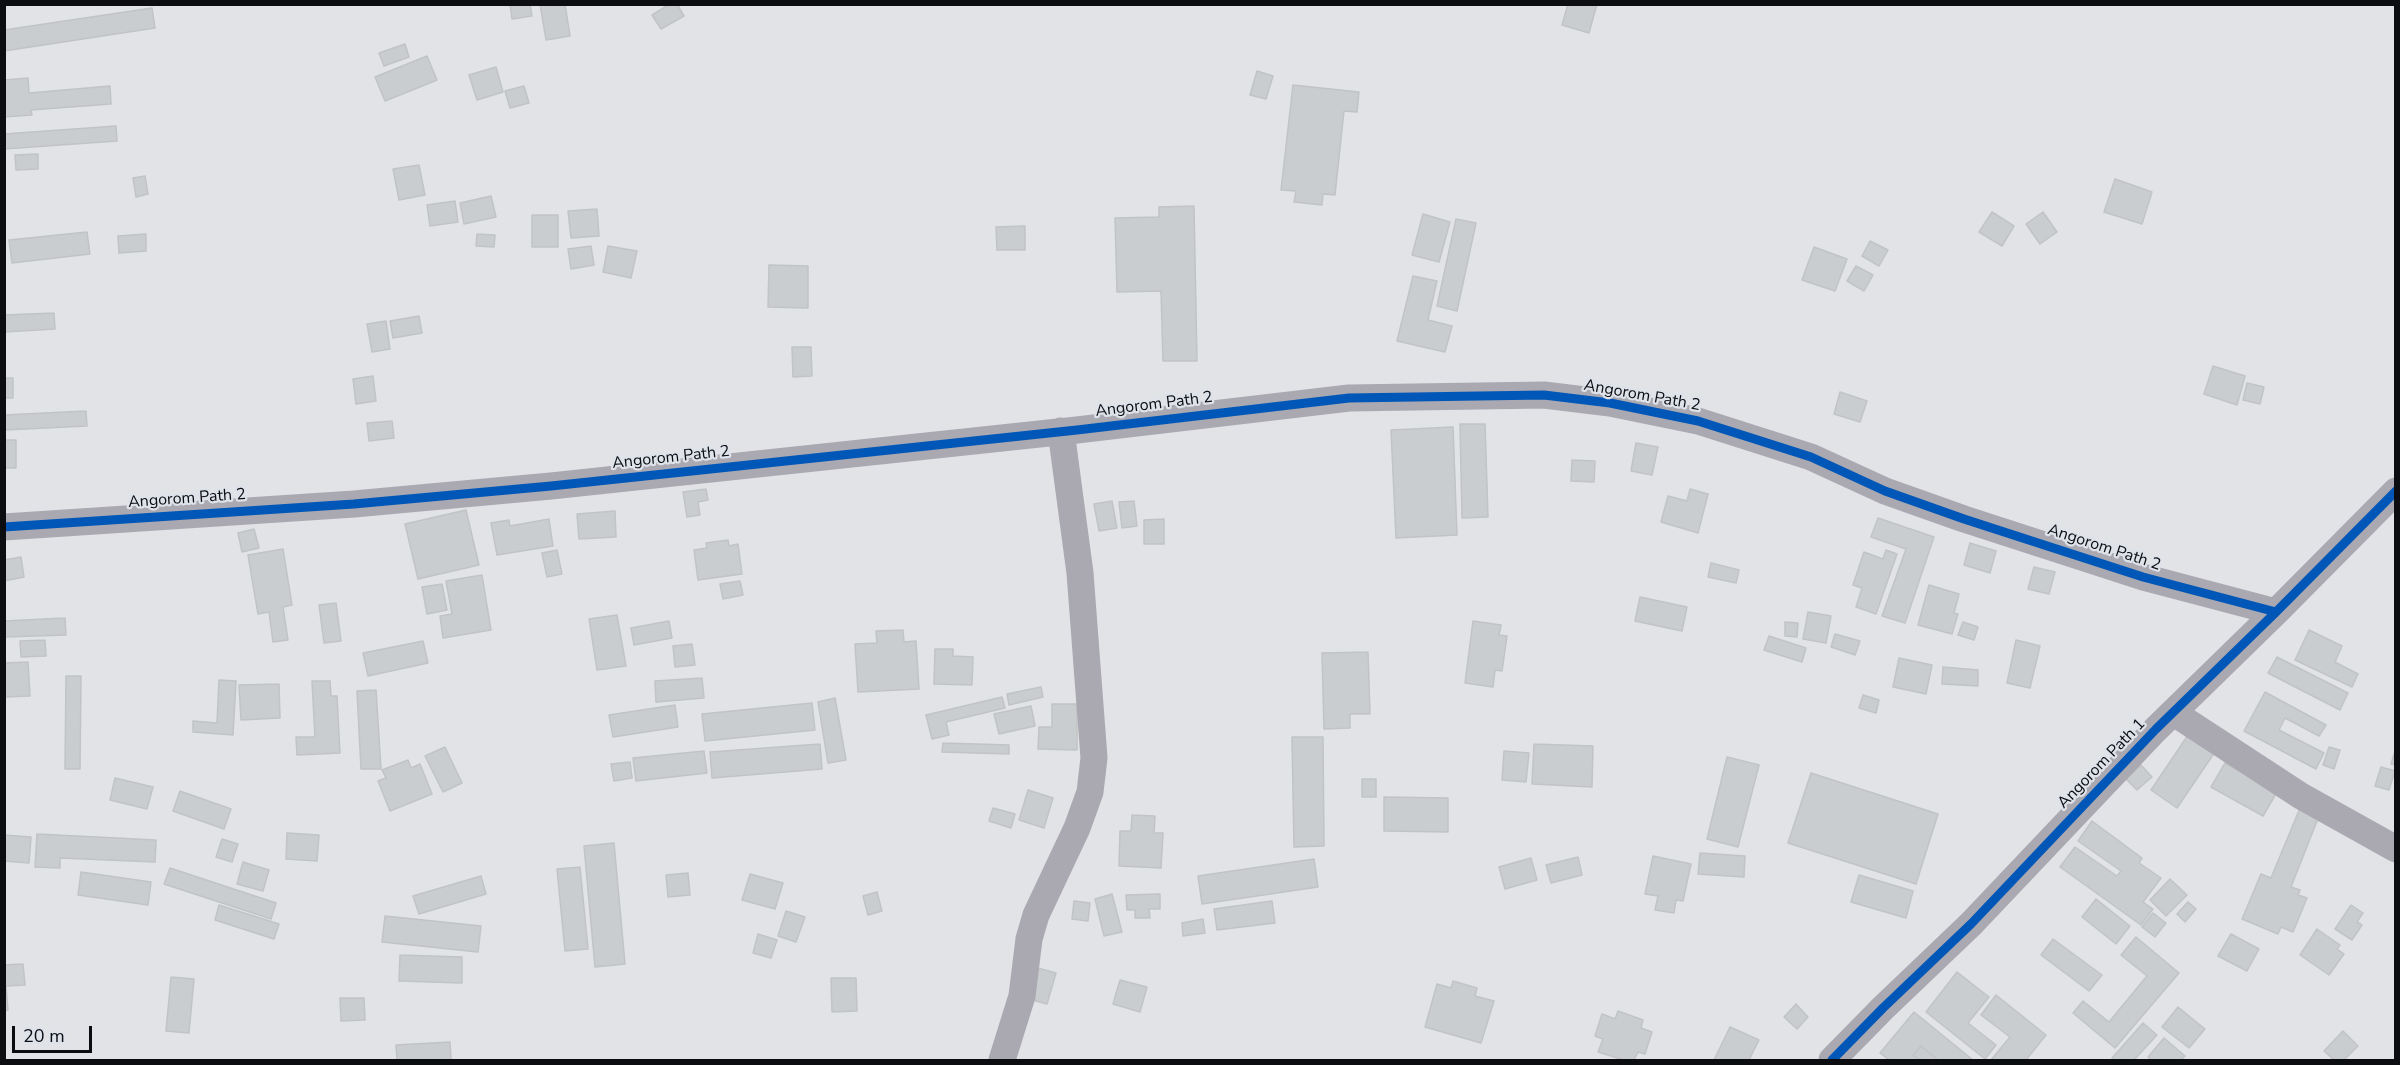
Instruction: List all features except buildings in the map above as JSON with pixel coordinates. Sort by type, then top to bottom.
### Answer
[{"type":"street","name":"Angorom Path 2","points":[[4,526],[354,504],[493,492],[1349,398],[1544,395],[1610,403],[1698,421],[1760,439],[1811,458],[1885,491],[1964,519],[2143,577],[2277,612]]},
{"type":"street","points":[[1002,1060],[1022,996],[1029,939],[1036,915],[1077,828],[1090,792],[1094,758],[1080,573],[1061,431]]},
{"type":"street","name":"Angorom Path 1","points":[[1833,1060],[1883,1008],[1971,924],[2156,729],[2277,612],[2396,491]]},
{"type":"street","points":[[2174,713],[2301,796],[2396,849]]},
{"type":"cycle path","points":[[4,527],[354,504],[551,486],[1077,430],[1349,398],[1544,395],[1610,403],[1698,421],[1811,457],[1885,491],[1964,519],[2143,577],[2276,612]]},
{"type":"cycle path","points":[[1832,1060],[1971,924],[2156,729],[2396,491]]}]
